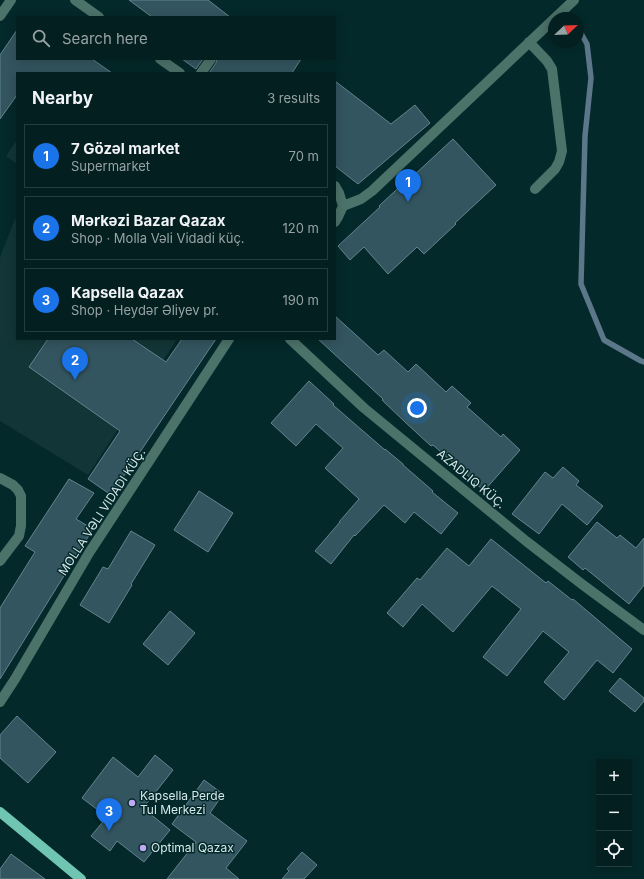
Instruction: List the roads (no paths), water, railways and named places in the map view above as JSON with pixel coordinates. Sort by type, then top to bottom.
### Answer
[{"type":"main road","points":[[0,812],[81,879]]},
{"type":"street","points":[[0,16],[11,0]]},
{"type":"street","points":[[75,0],[98,16]]},
{"type":"street","points":[[561,12],[574,0]]},
{"type":"street","points":[[343,206],[361,199],[372,191],[548,24]]},
{"type":"street","points":[[529,42],[547,61],[552,69],[562,151],[555,169],[535,189]]},
{"type":"street","points":[[161,60],[179,72]]},
{"type":"street","points":[[202,72],[211,60]]},
{"type":"street","points":[[336,187],[340,193],[343,206],[336,220]]},
{"type":"street","name":"MOLLA VƏLI VIDADI KÜÇ.","points":[[0,702],[89,553],[228,340]]},
{"type":"street","points":[[291,340],[364,408],[509,527],[583,585],[644,630]]},
{"type":"street","points":[[0,478],[13,485],[21,496],[21,526],[19,536],[0,561]]},
{"type":"waterway","points":[[584,39],[587,44],[591,78],[585,136],[581,284],[604,340],[644,362]]},
{"type":"place","name":"7 Gözəl market","points":[[408,202]]},
{"type":"place","name":"Mərkəzi Bazar Qazax","points":[[75,380]]},
{"type":"place","name":"Kapsella Perde Tul Merkezi","points":[[132,803]]},
{"type":"place","name":"Kapsella Qazax","points":[[109,831]]},
{"type":"place","name":"Optimal Qazax","points":[[143,848]]}]
